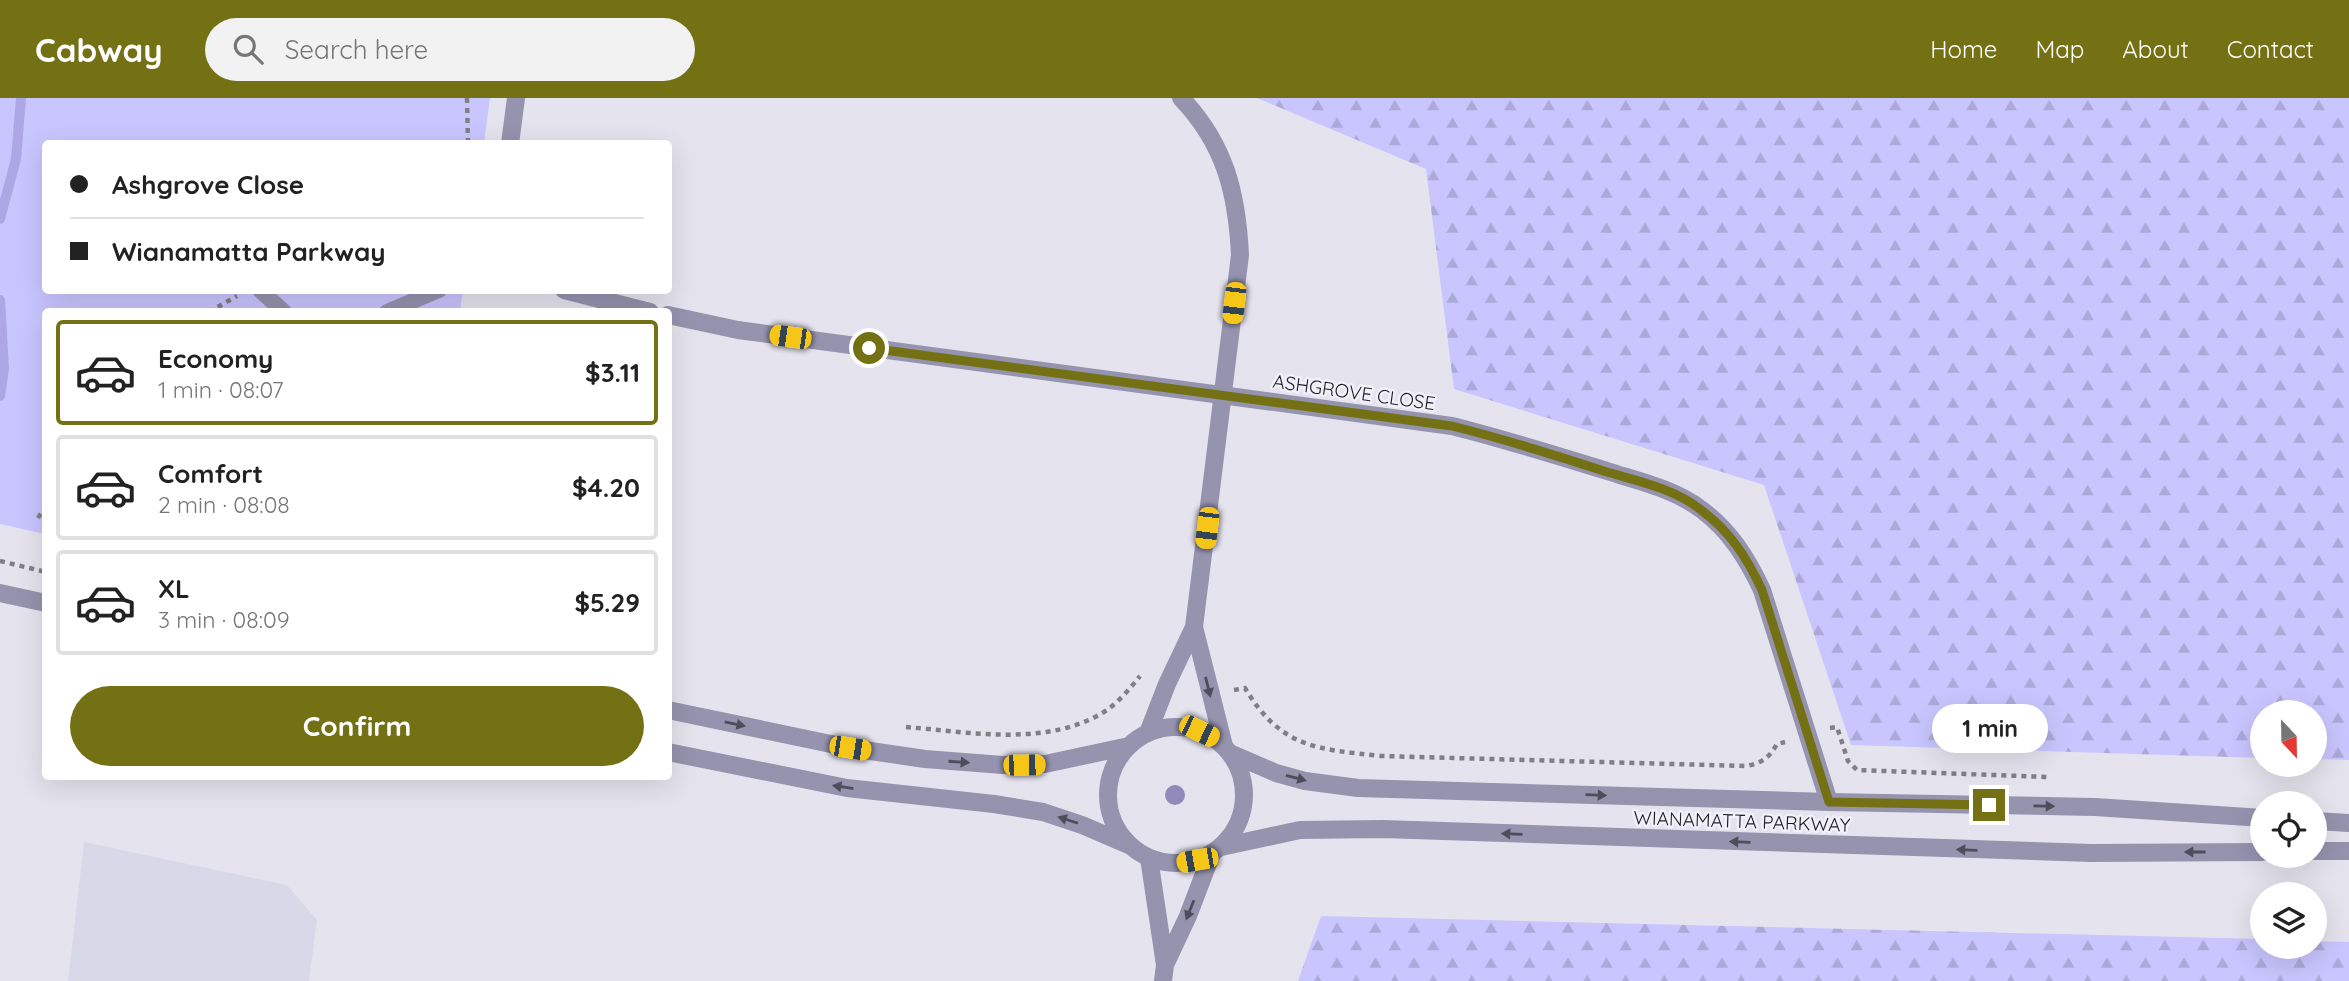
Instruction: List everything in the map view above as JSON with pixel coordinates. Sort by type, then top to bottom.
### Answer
[{"type":"street","points":[[511,140],[516,98]]},
{"type":"street","points":[[1148,733],[1167,684],[1194,628],[1240,255],[1237,205],[1228,174],[1214,140],[1194,111],[1181,98]]},
{"type":"street","points":[[580,294],[634,308]]},
{"type":"street","name":"ASHGROVE CLOSE","points":[[672,316],[738,330],[1452,426],[1501,438],[1659,488],[1699,508],[1726,531],[1748,559],[1762,590],[1829,802]]},
{"type":"street","points":[[0,593],[42,602]]},
{"type":"street","points":[[1164,973],[1217,850],[1239,823],[1244,806],[1240,770],[1228,750],[1194,628]]},
{"type":"street","points":[[672,711],[850,748],[925,760],[1003,765],[1045,764],[1129,746]]},
{"type":"street","points":[[1131,846],[1112,820],[1108,796],[1112,773],[1129,746],[1148,733],[1165,727],[1182,727],[1199,731],[1228,750]]},
{"type":"street","name":"WIANAMATTA PARKWAY","points":[[1228,750],[1276,773],[1305,781],[1358,788],[2095,807],[2250,817]]},
{"type":"street","points":[[672,753],[847,789],[994,804],[1043,812],[1082,825],[1131,846],[1149,858],[1165,862],[1197,860],[1217,850]]},
{"type":"street","points":[[2327,822],[2349,823]]},
{"type":"street","name":"WIANAMATTA PARKWAY","points":[[1217,850],[1300,831],[1383,829],[2091,853],[2250,852]]},
{"type":"street","points":[[2327,851],[2349,851]]},
{"type":"street","points":[[1149,858],[1164,973]]},
{"type":"lane","points":[[264,294],[280,308]]},
{"type":"lane","points":[[396,308],[430,294]]},
{"type":"path","points":[[467,98],[468,140]]},
{"type":"path","points":[[216,308],[240,294]]},
{"type":"path","points":[[38,518],[42,512]]},
{"type":"path","points":[[0,561],[42,571]]},
{"type":"path","points":[[903,727],[988,734],[1057,731],[1098,716],[1121,698],[1140,676],[1147,679]]},
{"type":"path","points":[[1225,692],[1245,688],[1269,722],[1285,735],[1297,740],[1344,752],[1381,757],[1746,766],[1759,764],[1770,756],[1777,744],[1785,742]]},
{"type":"shaded area","points":[[84,842],[287,885],[317,920],[309,981],[68,981]]},
{"type":"green space","points":[[0,98],[490,98],[484,140],[42,140],[42,294],[463,294],[460,308],[42,308],[42,533],[0,524]]},
{"type":"green space","points":[[1257,98],[2349,98],[2349,760],[2328,759],[2328,700],[2250,700],[2250,758],[1851,745],[1764,485],[1454,389],[1426,169]]},
{"type":"green space","points":[[1321,916],[2250,939],[2250,959],[2327,959],[2327,941],[2349,942],[2349,981],[1298,981]]},
{"type":"waterway","points":[[0,219],[16,159],[21,98]]},
{"type":"waterway","points":[[0,300],[4,369],[0,396]]},
{"type":"route","points":[[869,348],[1452,426],[1501,438],[1659,488],[1699,508],[1726,531],[1748,559],[1762,590],[1829,802],[1989,805]]}]
